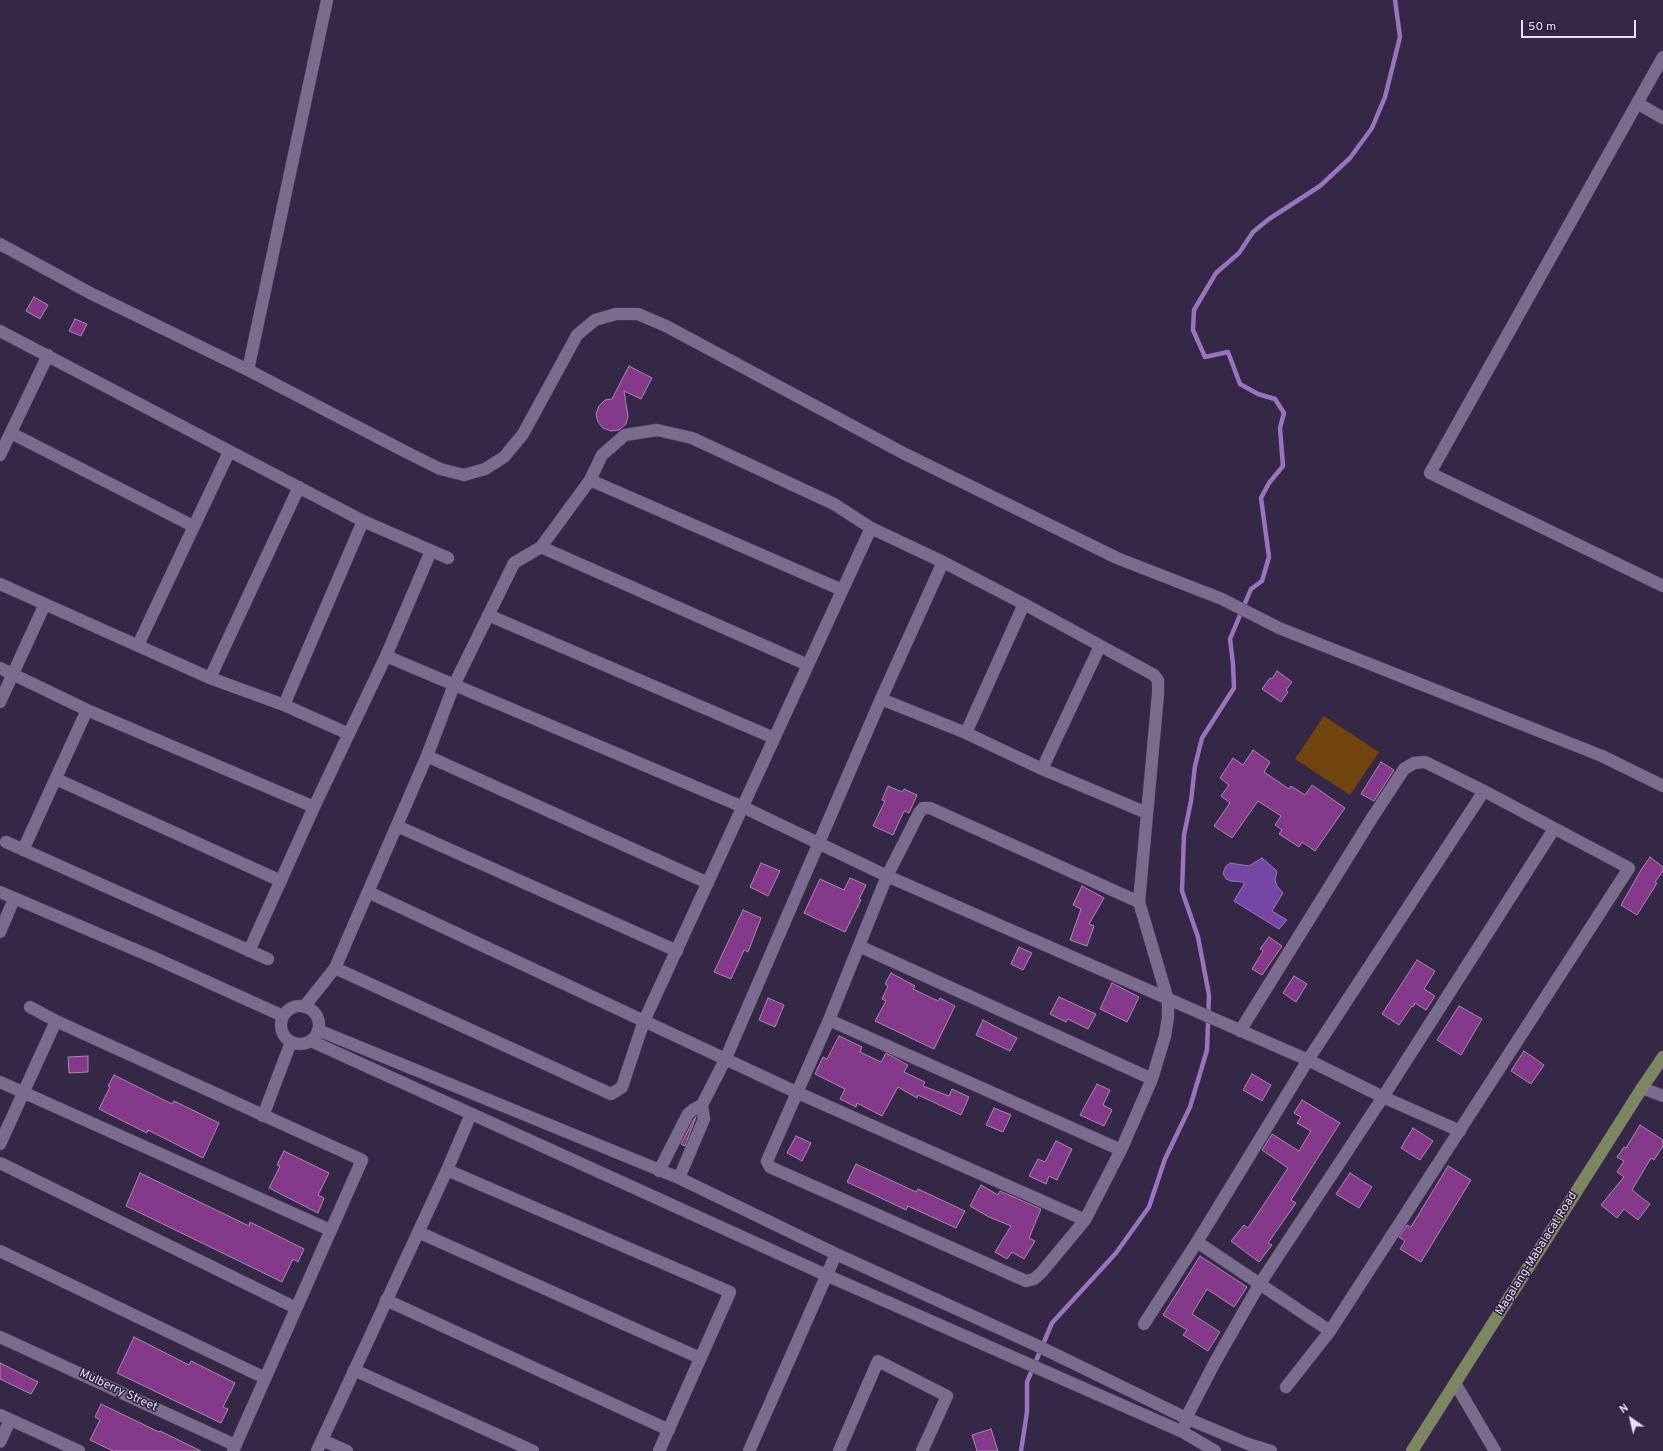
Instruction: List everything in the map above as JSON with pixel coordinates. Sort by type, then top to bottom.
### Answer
[{"type":"main road","name":"Magalang-Mabalacat Road","points":[[1412,1451],[1663,1057]]},
{"type":"street","points":[[248,370],[326,0]]},
{"type":"street","points":[[1663,57],[1430,473],[1663,586]]},
{"type":"street","points":[[1637,103],[1663,118]]},
{"type":"street","points":[[0,244],[90,294],[248,370],[440,469],[464,475],[485,469],[504,457],[523,434],[577,335],[595,320],[616,314],[638,314],[666,326],[904,453],[1117,558],[1222,599],[1280,628],[1602,756],[1663,786]]},
{"type":"street","points":[[0,331],[48,355],[229,452],[364,521],[448,558]]},
{"type":"street","points":[[0,455],[48,355]]},
{"type":"street","points":[[304,1007],[335,968],[427,756],[454,685],[514,563],[541,547],[590,480],[602,455],[625,435],[657,430],[692,438],[834,504],[871,528],[943,562],[1024,604],[1154,675],[1158,680],[1139,902],[1168,1000],[1167,1023],[1152,1079],[1121,1150],[1086,1220],[1041,1273],[1034,1279],[1026,1281],[770,1167],[767,1161],[830,1020],[858,946],[887,876],[918,813],[923,808],[930,808],[1139,902]]},
{"type":"street","points":[[11,432],[193,526]]},
{"type":"street","points":[[138,645],[229,452]]},
{"type":"street","points":[[590,480],[842,590]]},
{"type":"street","points":[[210,678],[298,487]]},
{"type":"street","points":[[284,705],[364,521]]},
{"type":"street","points":[[335,968],[611,1094],[622,1087],[644,1022],[871,528]]},
{"type":"street","points":[[541,547],[808,665]]},
{"type":"street","points":[[249,951],[314,807],[386,656],[431,551]]},
{"type":"street","points":[[679,1178],[704,1119],[702,1105],[725,1060],[881,699],[943,562]]},
{"type":"street","points":[[0,584],[210,678],[284,705],[349,734]]},
{"type":"street","points":[[0,702],[45,604]]},
{"type":"street","points":[[966,733],[1024,604]]},
{"type":"street","points":[[488,615],[774,738]]},
{"type":"street","points":[[1042,769],[1100,646]]},
{"type":"street","points":[[386,656],[743,807],[887,876],[1308,1060],[1383,1098],[1460,1131]]},
{"type":"street","points":[[0,668],[87,710],[314,807]]},
{"type":"street","points":[[881,699],[966,733],[1042,769],[1147,813]]},
{"type":"street","points":[[23,850],[87,710]]},
{"type":"street","points":[[427,756],[708,883]]},
{"type":"street","points":[[1240,1031],[1372,818],[1404,769],[1414,763],[1425,762],[1484,791],[1629,868],[1330,1331],[1286,1387]]},
{"type":"street","points":[[56,779],[280,881]]},
{"type":"street","points":[[1144,1324],[1197,1242],[1308,1060],[1484,791]]},
{"type":"street","points":[[397,826],[677,950]]},
{"type":"street","points":[[1183,1432],[1186,1418],[1215,1362],[1259,1285],[1383,1098],[1554,828]]},
{"type":"street","points":[[6,842],[268,959]]},
{"type":"street","points":[[0,892],[157,959],[283,1016]]},
{"type":"street","points":[[368,892],[725,1060],[1086,1220]]},
{"type":"street","points":[[0,932],[14,899]]},
{"type":"street","points":[[858,946],[1152,1079]]},
{"type":"street","points":[[30,1007],[56,1021],[362,1160],[234,1448]]},
{"type":"street","points":[[304,1007],[310,1009],[318,1018],[318,1030],[316,1037],[311,1041],[298,1044],[286,1039],[281,1028],[283,1016],[292,1008],[304,1007]]},
{"type":"street","points":[[830,1020],[1121,1150]]},
{"type":"street","points":[[0,1144],[56,1021]]},
{"type":"street","points":[[318,1030],[679,1178],[836,1254],[1036,1345],[1186,1418],[1248,1444],[1271,1451]]},
{"type":"street","points":[[311,1041],[826,1275],[1023,1363],[1183,1432],[1215,1451]]},
{"type":"street","points":[[263,1116],[291,1042]]},
{"type":"street","points":[[0,1082],[330,1230]]},
{"type":"street","points":[[1642,1088],[1663,1096]]},
{"type":"street","points":[[659,1171],[688,1114],[702,1105]]},
{"type":"street","points":[[347,1451],[320,1445],[447,1170],[471,1114]]},
{"type":"street","points":[[0,1163],[296,1308]]},
{"type":"street","points":[[447,1170],[730,1292],[659,1451]]},
{"type":"street","points":[[418,1232],[700,1358]]},
{"type":"street","points":[[1197,1242],[1259,1285],[1330,1331]]},
{"type":"street","points":[[0,1251],[265,1378]]},
{"type":"street","points":[[749,1451],[836,1254]]},
{"type":"street","points":[[386,1300],[669,1430]]},
{"type":"street","points":[[975,1341],[985,1322]]},
{"type":"street","name":"Mulberry Street","points":[[0,1337],[234,1448]]},
{"type":"street","points":[[839,1451],[878,1361],[947,1396],[922,1451]]},
{"type":"street","points":[[354,1370],[533,1451]]},
{"type":"street","points":[[1455,1383],[1495,1451]]},
{"type":"street","points":[[0,1442],[5,1417],[76,1450]]},
{"type":"shaded area","points":[[1324,716],[1379,752],[1350,795],[1295,759]]},
{"type":"shaded area","points":[[1262,858],[1277,871],[1275,880],[1277,886],[1283,893],[1272,911],[1287,920],[1279,929],[1234,901],[1244,884],[1243,882],[1226,879],[1223,873],[1226,866],[1230,863],[1249,866]]},
{"type":"building","points":[[34,297],[48,305],[40,319],[26,311]]},
{"type":"building","points":[[75,319],[87,324],[81,336],[69,331]]},
{"type":"building","points":[[629,366],[652,378],[641,399],[624,391],[628,416],[626,424],[619,430],[611,431],[603,428],[598,422],[596,414],[599,406],[605,400],[612,399]]},
{"type":"building","points":[[1277,671],[1292,682],[1286,690],[1288,692],[1281,702],[1262,689],[1270,678],[1272,679]]},
{"type":"building","points":[[1253,750],[1270,762],[1264,772],[1289,789],[1291,786],[1305,795],[1312,785],[1345,808],[1315,851],[1302,842],[1299,847],[1279,834],[1282,830],[1275,825],[1281,816],[1258,801],[1232,838],[1214,826],[1230,803],[1221,796],[1229,785],[1220,778],[1233,758],[1243,765]]},
{"type":"building","points":[[1381,762],[1394,770],[1374,801],[1361,794]]},
{"type":"building","points":[[888,786],[902,792],[904,789],[917,795],[909,813],[904,811],[893,835],[873,826],[885,801],[882,800]]},
{"type":"building","points":[[1650,857],[1663,867],[1663,871],[1655,882],[1657,883],[1637,915],[1621,905]]},
{"type":"building","points":[[761,863],[780,871],[768,896],[750,887]]},
{"type":"building","points":[[850,878],[866,885],[859,899],[861,900],[845,932],[804,913],[820,879],[844,890]]},
{"type":"building","points":[[1082,886],[1104,898],[1089,924],[1094,926],[1087,946],[1070,940],[1081,909],[1073,905]]},
{"type":"building","points":[[743,910],[761,918],[748,952],[744,950],[731,979],[714,972]]},
{"type":"building","points":[[1269,937],[1282,946],[1262,975],[1252,969],[1263,951],[1260,949]]},
{"type":"building","points":[[1019,947],[1032,953],[1023,970],[1011,964]]},
{"type":"building","points":[[1417,960],[1435,971],[1424,989],[1435,996],[1426,1010],[1415,1003],[1399,1025],[1382,1014]]},
{"type":"building","points":[[891,973],[915,986],[913,989],[938,1001],[940,998],[955,1006],[934,1049],[875,1021],[886,1001],[882,999],[888,986],[885,984]]},
{"type":"building","points":[[1294,976],[1307,984],[1296,1002],[1283,993]]},
{"type":"building","points":[[1112,983],[1139,997],[1127,1022],[1100,1009]]},
{"type":"building","points":[[1059,997],[1096,1014],[1088,1029],[1068,1019],[1066,1022],[1050,1014]]},
{"type":"building","points":[[768,998],[784,1005],[775,1027],[759,1020]]},
{"type":"building","points":[[1459,1006],[1482,1019],[1461,1055],[1437,1040]]},
{"type":"building","points":[[983,1020],[1017,1038],[1010,1051],[976,1035]]},
{"type":"building","points":[[839,1036],[862,1047],[860,1052],[881,1062],[886,1053],[908,1065],[904,1072],[925,1082],[923,1086],[949,1096],[952,1089],[969,1097],[961,1115],[918,1095],[917,1098],[898,1087],[882,1116],[857,1103],[856,1107],[840,1099],[845,1089],[815,1074],[823,1057],[827,1059]]},
{"type":"building","points":[[1524,1051],[1544,1065],[1531,1084],[1511,1071]]},
{"type":"building","points":[[88,1056],[88,1072],[69,1073],[68,1057]]},
{"type":"building","points":[[1252,1074],[1271,1085],[1262,1101],[1243,1090]]},
{"type":"building","points":[[114,1075],[172,1104],[174,1101],[219,1123],[203,1158],[148,1130],[147,1133],[99,1109]]},
{"type":"building","points":[[1097,1084],[1110,1090],[1103,1105],[1112,1110],[1104,1126],[1080,1115]]},
{"type":"building","points":[[1302,1100],[1340,1123],[1291,1200],[1296,1203],[1268,1243],[1272,1245],[1259,1262],[1231,1241],[1244,1225],[1248,1228],[1288,1168],[1262,1150],[1272,1134],[1299,1151],[1311,1131],[1297,1123],[1301,1117],[1294,1113]]},
{"type":"building","points":[[994,1108],[1011,1115],[1003,1132],[986,1125]]},
{"type":"building","points":[[696,1117],[685,1146],[681,1144]]},
{"type":"building","points":[[1640,1125],[1663,1140],[1663,1146],[1654,1160],[1651,1158],[1632,1190],[1650,1204],[1638,1220],[1624,1209],[1617,1218],[1601,1205],[1624,1177],[1617,1172],[1624,1161],[1617,1157],[1624,1147],[1626,1148]]},
{"type":"building","points":[[1413,1128],[1433,1141],[1420,1160],[1401,1148]]},
{"type":"building","points":[[796,1136],[811,1143],[802,1161],[787,1153]]},
{"type":"building","points":[[1056,1141],[1072,1149],[1057,1180],[1049,1176],[1046,1184],[1029,1176],[1038,1159],[1045,1162]]},
{"type":"building","points":[[284,1151],[329,1173],[318,1195],[324,1198],[318,1213],[269,1188],[280,1166],[277,1165]]},
{"type":"building","points":[[856,1164],[916,1192],[918,1189],[965,1211],[956,1228],[908,1206],[906,1210],[847,1182]]},
{"type":"building","points":[[1448,1166],[1471,1180],[1421,1262],[1400,1249],[1405,1241],[1399,1237],[1407,1225],[1411,1227]]},
{"type":"building","points":[[140,1173],[249,1226],[250,1222],[304,1249],[298,1262],[293,1259],[282,1282],[126,1206]]},
{"type":"building","points":[[1350,1173],[1372,1187],[1359,1208],[1336,1194]]},
{"type":"building","points":[[981,1185],[998,1195],[1000,1191],[1041,1209],[1029,1238],[1035,1241],[1024,1259],[1012,1252],[1007,1259],[995,1252],[1011,1226],[989,1217],[970,1206]]},
{"type":"building","points":[[1200,1256],[1247,1287],[1234,1307],[1207,1289],[1192,1314],[1220,1332],[1208,1351],[1183,1335],[1187,1330],[1163,1315]]},
{"type":"building","points":[[134,1337],[189,1365],[191,1361],[235,1383],[223,1407],[228,1409],[221,1423],[117,1373]]},
{"type":"building","points":[[0,1363],[38,1382],[31,1394],[0,1379]]},
{"type":"building","points":[[101,1404],[201,1451],[113,1451],[90,1440],[100,1420],[95,1417]]},
{"type":"building","points":[[991,1429],[998,1451],[977,1451],[972,1435]]},
{"type":"waterway","points":[[1021,1451],[1027,1412],[1027,1382],[1052,1323],[1116,1253],[1149,1207],[1165,1159],[1190,1107],[1207,1050],[1209,995],[1198,937],[1182,891],[1184,835],[1191,801],[1195,766],[1202,738],[1234,688],[1230,639],[1251,589],[1262,581],[1269,557],[1261,498],[1269,483],[1283,466],[1280,428],[1284,413],[1275,399],[1258,394],[1240,384],[1228,352],[1205,357],[1193,330],[1194,310],[1216,273],[1239,253],[1253,232],[1269,219],[1320,186],[1350,158],[1372,128],[1385,97],[1400,37],[1395,0]]}]
